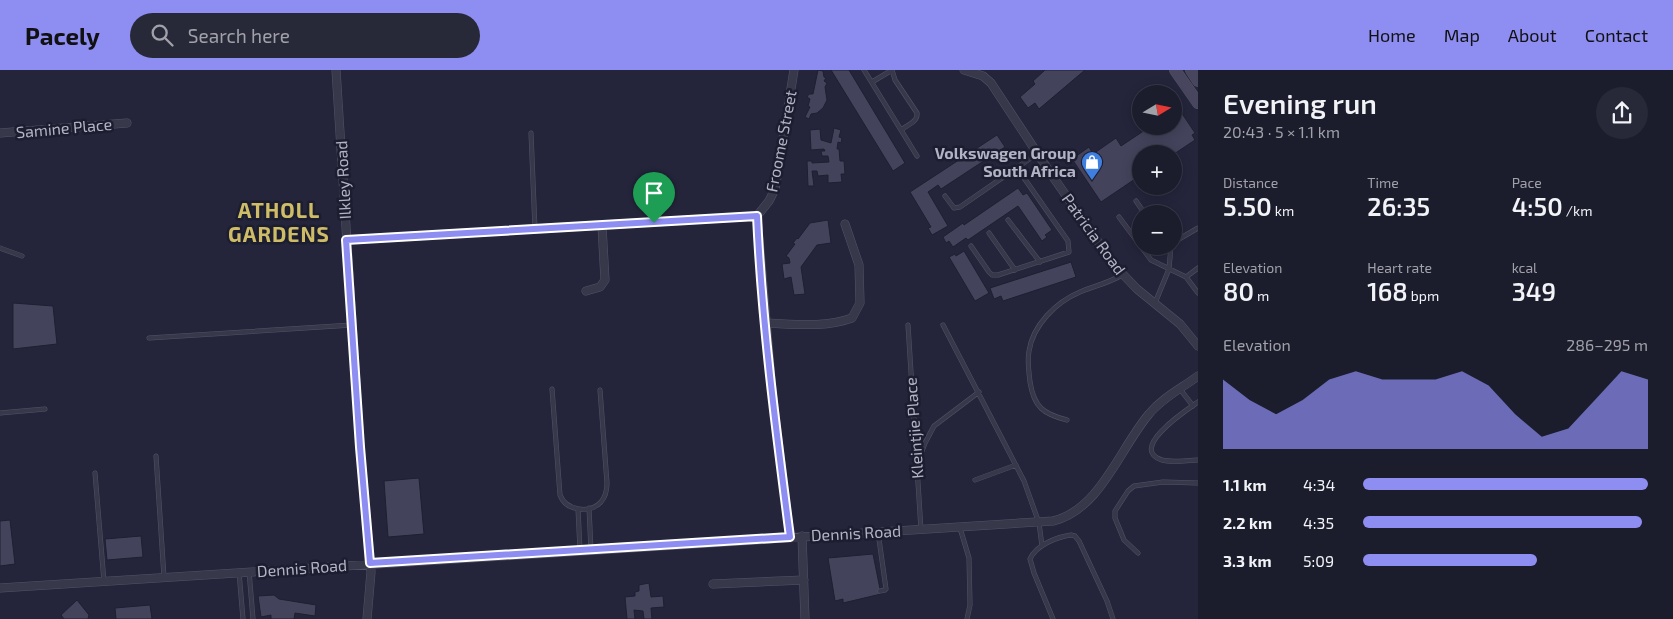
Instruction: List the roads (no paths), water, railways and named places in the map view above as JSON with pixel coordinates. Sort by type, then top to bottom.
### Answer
[{"type":"main road","points":[[1175,70],[1198,103]]},
{"type":"main road","points":[[1191,70],[1198,81]]},
{"type":"street","name":"Ilkley Road","points":[[336,70],[360,447],[371,580],[367,619]]},
{"type":"street","name":"Froome Street","points":[[757,216],[769,202],[775,189],[794,70]]},
{"type":"street","name":"Patricia Road","points":[[964,70],[983,76],[992,83],[1077,212],[1122,275],[1186,330],[1198,346]]},
{"type":"street","name":"Samine Place","points":[[0,133],[127,122]]},
{"type":"street","points":[[346,240],[757,216],[774,418],[790,537]]},
{"type":"street","points":[[765,323],[838,323],[852,318],[860,303],[859,265],[845,224]]},
{"type":"street","points":[[586,291],[600,287],[605,280],[602,226]]},
{"type":"street","name":"Dennis Road","points":[[0,588],[370,563],[1039,523],[1062,519],[1070,516],[1088,501],[1156,406],[1198,376]]},
{"type":"street","points":[[802,536],[805,619]]},
{"type":"street","points":[[713,584],[804,580]]},
{"type":"lane","points":[[864,70],[916,156]]},
{"type":"lane","points":[[872,82],[892,70],[895,80],[918,117],[901,130]]},
{"type":"lane","points":[[531,133],[535,229]]},
{"type":"lane","points":[[945,196],[954,208],[960,207],[1038,153]]},
{"type":"lane","points":[[971,246],[992,275],[1015,270],[1069,252],[1068,241],[1017,168]]},
{"type":"lane","points":[[1136,201],[1139,205]]},
{"type":"lane","points":[[1119,217],[1151,260],[1186,276],[1198,293]]},
{"type":"lane","points":[[1008,220],[1040,262]]},
{"type":"lane","points":[[1182,237],[1198,228]]},
{"type":"lane","points":[[989,234],[1015,270]]},
{"type":"lane","points":[[0,248],[22,256]]},
{"type":"lane","points":[[1155,303],[1169,268],[1169,255]]},
{"type":"lane","points":[[1186,276],[1198,268]]},
{"type":"lane","points":[[1067,420],[1045,413],[1036,401],[1028,367],[1029,350],[1032,341],[1047,316],[1056,306],[1078,293],[1110,282],[1122,275]]},
{"type":"lane","points":[[149,338],[353,325]]},
{"type":"lane","name":"Kleintjie Place","points":[[908,325],[921,530]]},
{"type":"lane","points":[[943,325],[1016,464],[1039,523],[1042,546]]},
{"type":"lane","points":[[552,389],[560,495],[563,502],[569,507],[578,509],[589,508],[601,502],[606,493],[607,483],[600,390]]},
{"type":"lane","points":[[1180,389],[1193,406]]},
{"type":"lane","points":[[917,466],[925,443],[934,426],[979,392]]},
{"type":"lane","points":[[1198,402],[1161,431],[1152,443],[1156,456],[1163,460],[1198,460]]},
{"type":"lane","points":[[0,412],[45,410]]},
{"type":"lane","points":[[156,456],[164,577]]},
{"type":"lane","points":[[975,480],[1016,464]]},
{"type":"lane","points":[[95,473],[104,582]]},
{"type":"lane","points":[[1138,553],[1124,540],[1115,518],[1115,511],[1128,491],[1139,485],[1163,482],[1198,484]]},
{"type":"lane","points":[[589,508],[592,550]]},
{"type":"lane","points":[[578,509],[580,550]]},
{"type":"lane","points":[[960,528],[969,558],[970,606],[967,619]]},
{"type":"lane","points":[[878,532],[886,589],[880,591]]},
{"type":"lane","points":[[1053,619],[1030,559],[1035,550],[1068,535],[1075,536],[1079,541],[1107,600],[1113,619]]},
{"type":"lane","points":[[876,571],[883,569]]},
{"type":"lane","points":[[249,571],[253,619]]},
{"type":"lane","points":[[240,572],[243,619]]},
{"type":"place","name":"Volkswagen Group South Africa","points":[[1092,181]]},
{"type":"district","name":"ATHOLL GARDENS","points":[[279,223]]}]
